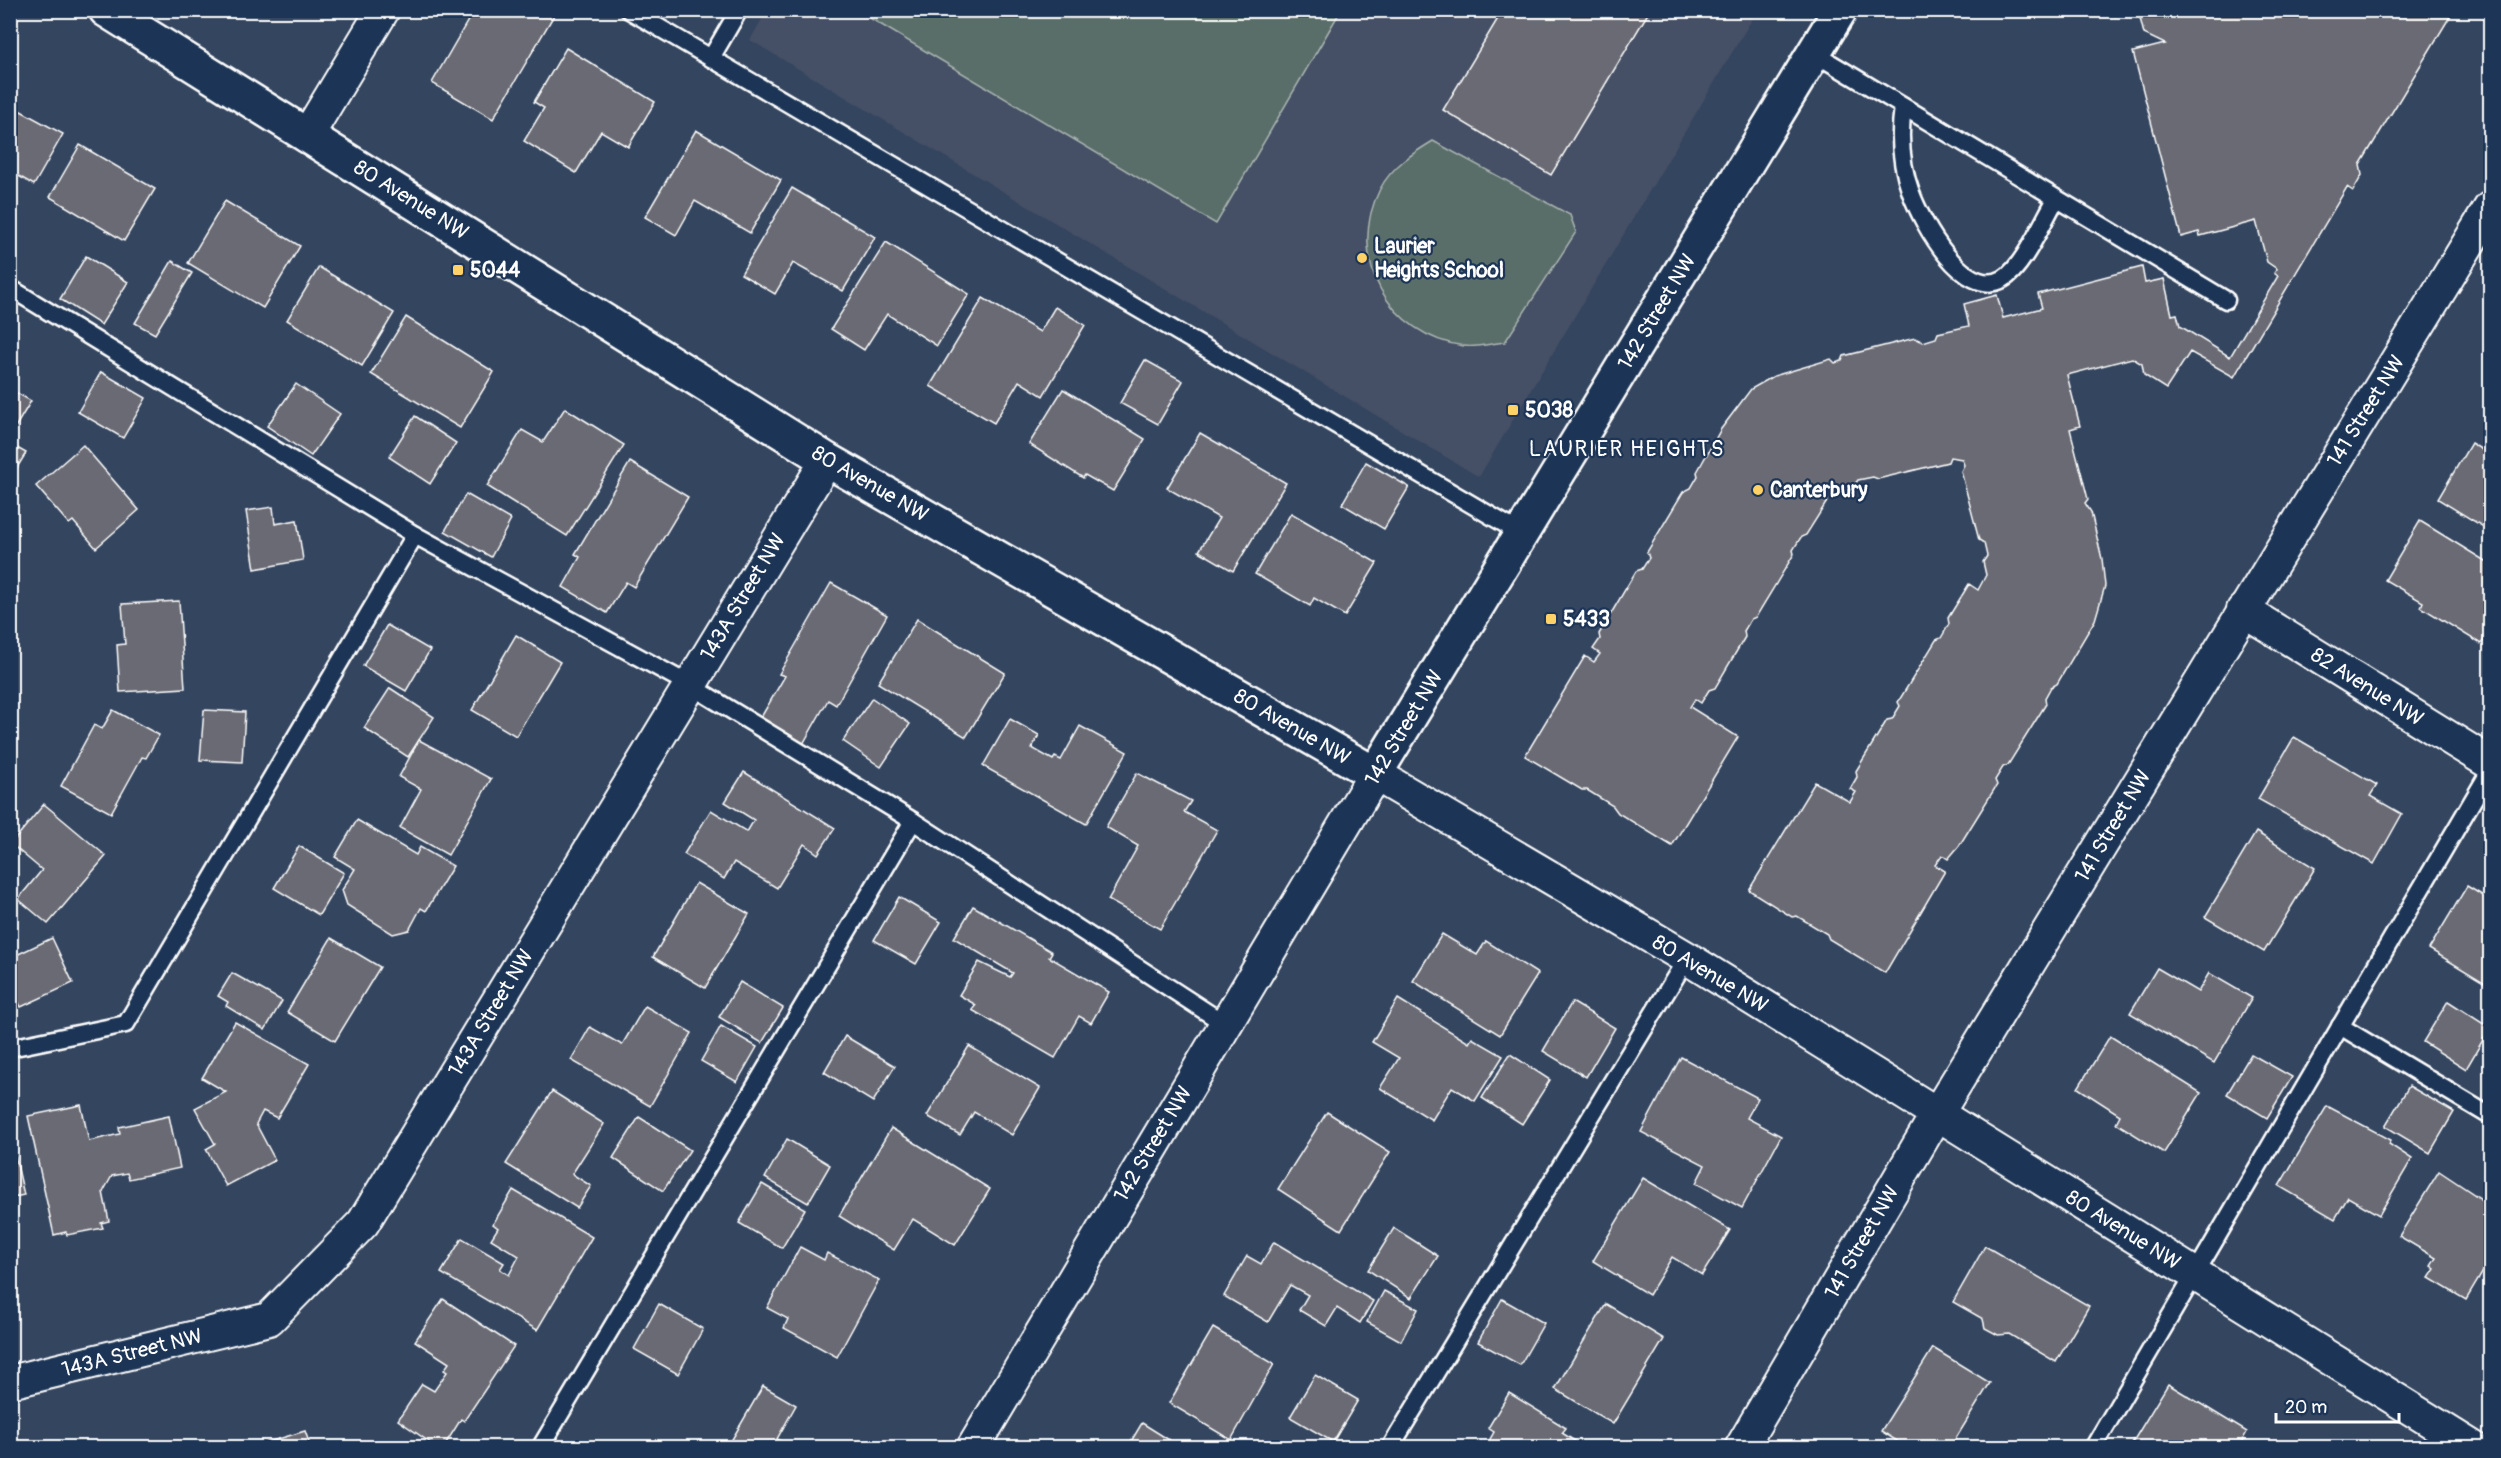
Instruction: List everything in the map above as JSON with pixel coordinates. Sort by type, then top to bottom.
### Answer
[{"type":"street","name":"80 Avenue NW","points":[[106,10],[827,460],[1375,774],[1687,958],[2474,1448]]},
{"type":"street","points":[[307,136],[383,10]]},
{"type":"street","name":"142 Street NW","points":[[973,1448],[1375,774],[1840,10]]},
{"type":"street","name":"141 Street NW","points":[[1741,1448],[1937,1114],[2490,208]]},
{"type":"street","name":"143A Street NW","points":[[10,1382],[269,1319],[363,1223],[827,460]]},
{"type":"street","name":"82 Avenue NW","points":[[2243,610],[2490,763]]},
{"type":"lane","points":[[629,10],[1522,534]]},
{"type":"lane","points":[[711,58],[739,10]]},
{"type":"lane","points":[[1814,53],[2226,300]]},
{"type":"lane","points":[[1903,107],[1900,130],[1911,193],[1928,229],[1952,262],[1973,279],[1989,284],[2005,278],[2019,261],[2056,198]]},
{"type":"lane","points":[[10,288],[415,535],[690,685],[913,821],[1225,1024]]},
{"type":"lane","points":[[10,1048],[126,1024],[415,535]]},
{"type":"lane","points":[[2093,1448],[2490,771]]},
{"type":"lane","points":[[540,1448],[913,821]]},
{"type":"lane","points":[[1390,1448],[1687,958]]},
{"type":"lane","points":[[2340,1026],[2490,1116]]},
{"type":"shaded area","name":"Laurier Heights School","points":[[767,10],[1757,11],[1479,477],[750,40]]},
{"type":"green space","points":[[858,10],[1341,10],[1216,224],[858,11]]},
{"type":"green space","points":[[1433,141],[1570,215],[1576,232],[1505,342],[1464,346],[1437,339],[1414,327],[1395,310],[1381,290],[1371,266],[1368,241],[1370,215],[1380,189],[1396,167]]},
{"type":"building","points":[[474,10],[557,10],[493,119],[432,83]]},
{"type":"building","points":[[1503,10],[1650,10],[1551,175],[1443,110]]},
{"type":"building","points":[[2114,10],[2138,10],[2115,16]]},
{"type":"building","name":"Canterbury","points":[[2138,10],[2454,10],[2360,165],[2362,175],[2353,191],[2347,187],[2234,377],[2190,352],[2166,389],[2144,375],[2142,364],[2132,358],[2067,375],[2080,426],[2070,429],[2088,499],[2085,503],[2091,512],[2102,559],[2105,586],[2095,620],[2057,684],[2051,687],[2045,698],[2046,704],[2008,765],[2003,767],[1995,780],[1997,785],[1959,846],[1948,859],[1942,855],[1935,865],[1945,871],[1885,973],[1829,939],[1827,934],[1797,916],[1792,917],[1749,890],[1815,782],[1850,802],[1856,792],[1850,789],[1857,777],[1856,771],[1887,720],[1892,719],[1900,706],[1898,702],[1936,640],[1941,638],[1949,624],[1948,618],[1969,584],[1978,590],[1986,575],[1983,562],[1987,556],[1984,543],[1979,540],[1961,471],[1964,465],[1962,459],[1950,457],[1948,462],[1878,479],[1873,477],[1858,480],[1855,484],[1820,493],[1819,495],[1828,500],[1806,535],[1801,537],[1793,550],[1794,554],[1756,617],[1751,619],[1744,631],[1745,637],[1715,688],[1709,690],[1701,703],[1695,699],[1690,707],[1738,737],[1672,846],[1618,813],[1613,806],[1587,790],[1582,790],[1525,756],[1585,656],[1594,662],[1600,654],[1593,649],[1600,639],[1599,634],[1636,571],[1642,569],[1649,558],[1647,552],[1683,492],[1691,488],[1698,476],[1697,472],[1721,429],[1751,389],[1774,376],[1831,359],[1835,363],[1842,361],[1844,356],[1915,338],[1923,342],[1936,338],[1938,333],[1969,326],[1964,304],[1997,295],[2003,318],[2042,308],[2038,294],[2142,267],[2145,283],[2164,279],[2172,315],[2177,314],[2180,326],[2230,357],[2278,276],[2274,273],[2277,269],[2267,262],[2256,221],[2200,236],[2199,232],[2181,237],[2133,52],[2165,44],[2144,34]]},
{"type":"building","points":[[566,48],[655,102],[628,147],[601,131],[576,173],[524,141],[544,108],[534,102]]},
{"type":"building","points":[[10,105],[63,134],[34,185],[10,171]]},
{"type":"building","points":[[696,130],[781,180],[750,233],[695,201],[676,235],[645,217]]},
{"type":"building","points":[[80,145],[155,189],[124,241],[50,197]]},
{"type":"building","points":[[792,188],[875,237],[843,291],[793,263],[775,294],[741,274]]},
{"type":"building","points":[[225,201],[300,246],[263,308],[188,263]]},
{"type":"building","points":[[886,242],[969,294],[937,346],[887,314],[864,350],[831,329]]},
{"type":"building","points":[[86,256],[128,282],[101,325],[60,299]]},
{"type":"building","points":[[172,261],[192,273],[155,334],[135,323]]},
{"type":"building","points":[[319,267],[394,313],[362,366],[287,320]]},
{"type":"building","points":[[983,298],[1040,332],[1055,307],[1085,325],[1043,396],[1019,381],[994,423],[930,386]]},
{"type":"building","points":[[406,317],[494,372],[460,428],[371,374]]},
{"type":"building","points":[[1145,360],[1183,381],[1158,424],[1120,403]]},
{"type":"building","points":[[101,372],[146,398],[123,438],[78,412]]},
{"type":"building","points":[[296,384],[340,414],[311,456],[267,426]]},
{"type":"building","points":[[10,389],[31,401],[10,436]]},
{"type":"building","points":[[1063,389],[1145,439],[1113,491],[1085,475],[1083,478],[1029,444]]},
{"type":"building","points":[[565,408],[624,445],[567,536],[487,486],[522,430],[543,442]]},
{"type":"building","points":[[415,416],[456,443],[430,484],[389,457]]},
{"type":"building","points":[[1200,433],[1286,483],[1233,571],[1199,551],[1219,518],[1167,488]]},
{"type":"building","points":[[2471,443],[2490,455],[2490,531],[2438,499]]},
{"type":"building","points":[[10,444],[26,453],[10,479]]},
{"type":"building","points":[[83,445],[139,510],[96,548],[73,521],[69,524],[36,486]]},
{"type":"building","points":[[630,462],[688,497],[634,587],[626,582],[607,613],[563,587],[580,557],[575,554]]},
{"type":"building","points":[[1366,462],[1409,487],[1384,529],[1342,504]]},
{"type":"building","points":[[466,494],[511,520],[491,557],[445,531]]},
{"type":"building","points":[[273,507],[275,524],[297,520],[303,560],[255,569],[246,511]]},
{"type":"building","points":[[1291,513],[1377,563],[1345,616],[1314,598],[1310,606],[1255,574]]},
{"type":"building","points":[[2420,521],[2490,564],[2490,632],[2481,644],[2421,607],[2423,602],[2385,580]]},
{"type":"building","points":[[831,583],[887,615],[836,705],[828,700],[803,744],[760,719],[785,676],[779,674]]},
{"type":"building","points":[[179,601],[185,688],[120,692],[117,645],[125,644],[122,604]]},
{"type":"building","points":[[917,619],[1005,673],[966,737],[878,683]]},
{"type":"building","points":[[387,625],[430,650],[406,691],[363,666]]},
{"type":"building","points":[[516,635],[560,662],[516,736],[472,710]]},
{"type":"building","points":[[390,688],[434,717],[408,757],[364,728]]},
{"type":"building","points":[[872,698],[910,724],[881,767],[843,741]]},
{"type":"building","points":[[113,710],[159,735],[146,758],[142,757],[111,813],[61,786],[94,725],[102,729]]},
{"type":"building","points":[[204,710],[245,712],[242,762],[200,760]]},
{"type":"building","points":[[1010,719],[1039,735],[1032,748],[1053,760],[1055,757],[1061,760],[1080,726],[1127,752],[1086,824],[983,766]]},
{"type":"building","points":[[2294,737],[2377,785],[2370,796],[2402,814],[2374,864],[2258,799]]},
{"type":"building","points":[[419,740],[491,779],[448,855],[400,828],[421,789],[399,777]]},
{"type":"building","points":[[744,772],[835,828],[818,854],[804,844],[777,888],[734,862],[724,879],[684,854],[711,810],[747,832],[754,820],[725,802]]},
{"type":"building","points":[[1137,773],[1191,801],[1184,812],[1217,830],[1160,929],[1108,900],[1138,846],[1106,827]]},
{"type":"building","points":[[44,804],[106,856],[48,924],[18,899],[42,870],[11,844]]},
{"type":"building","points":[[357,820],[416,855],[420,847],[453,866],[426,911],[421,908],[409,930],[393,934],[347,905],[342,890],[355,869],[335,857]]},
{"type":"building","points":[[2256,832],[2315,868],[2264,952],[2205,917]]},
{"type":"building","points":[[299,846],[344,873],[319,915],[274,888]]},
{"type":"building","points":[[696,883],[749,914],[705,988],[653,957]]},
{"type":"building","points":[[2467,886],[2490,900],[2490,986],[2429,949]]},
{"type":"building","points":[[899,897],[941,922],[916,964],[874,940]]},
{"type":"building","points":[[973,906],[1052,952],[1049,957],[1109,992],[1091,1023],[1079,1016],[1055,1058],[972,1010],[976,1005],[959,995],[979,962],[1010,977],[1013,973],[954,938]]},
{"type":"building","points":[[1442,934],[1477,955],[1486,941],[1538,974],[1500,1035],[1413,981]]},
{"type":"building","points":[[52,938],[73,983],[21,1007],[10,985],[10,958]]},
{"type":"building","points":[[331,938],[380,967],[335,1041],[287,1012]]},
{"type":"building","points":[[2157,968],[2198,992],[2209,973],[2252,998],[2214,1063],[2130,1013]]},
{"type":"building","points":[[232,973],[282,1001],[265,1030],[226,1006],[228,1002],[218,996]]},
{"type":"building","points":[[740,982],[783,1008],[762,1043],[719,1017]]},
{"type":"building","points":[[1398,999],[1469,1043],[1472,1038],[1503,1056],[1475,1101],[1452,1087],[1432,1120],[1380,1088],[1399,1058],[1372,1042]]},
{"type":"building","points":[[2448,1001],[2490,1028],[2466,1069],[2423,1042]]},
{"type":"building","points":[[1572,1002],[1615,1028],[1586,1077],[1543,1051]]},
{"type":"building","points":[[645,1006],[692,1033],[650,1106],[571,1060],[590,1027],[622,1045]]},
{"type":"building","points":[[235,1022],[309,1064],[277,1118],[263,1111],[256,1124],[275,1160],[226,1186],[206,1149],[215,1144],[195,1108],[226,1092],[202,1078]]},
{"type":"building","points":[[721,1026],[757,1047],[737,1082],[701,1061]]},
{"type":"building","points":[[845,1036],[895,1066],[873,1102],[824,1072]]},
{"type":"building","points":[[2110,1036],[2201,1093],[2164,1153],[2116,1123],[2120,1115],[2078,1088]]},
{"type":"building","points":[[969,1046],[1040,1088],[1012,1135],[974,1112],[960,1135],[927,1116]]},
{"type":"building","points":[[1510,1054],[1550,1080],[1522,1124],[1482,1098]]},
{"type":"building","points":[[2251,1054],[2292,1077],[2267,1118],[2227,1094]]},
{"type":"building","points":[[1681,1057],[1758,1098],[1747,1118],[1781,1136],[1742,1208],[1696,1183],[1705,1165],[1641,1132]]},
{"type":"building","points":[[2409,1086],[2454,1112],[2430,1153],[2385,1126]]},
{"type":"building","points":[[552,1091],[604,1124],[572,1174],[591,1186],[577,1208],[506,1164]]},
{"type":"building","points":[[81,1105],[89,1141],[120,1134],[119,1127],[169,1116],[180,1168],[129,1179],[127,1173],[112,1176],[103,1192],[109,1221],[101,1223],[103,1228],[67,1235],[66,1232],[54,1235],[28,1116]]},
{"type":"building","points":[[2327,1106],[2391,1140],[2389,1144],[2412,1159],[2379,1215],[2348,1197],[2335,1219],[2279,1186]]},
{"type":"building","points":[[1327,1112],[1390,1152],[1341,1230],[1278,1189]]},
{"type":"building","points":[[639,1117],[690,1150],[663,1191],[613,1158]]},
{"type":"building","points":[[891,1128],[990,1189],[955,1245],[913,1219],[894,1250],[839,1216]]},
{"type":"building","points":[[787,1139],[830,1165],[808,1203],[765,1178]]},
{"type":"building","points":[[12,1142],[24,1195],[10,1198],[10,1143]]},
{"type":"building","points":[[2439,1171],[2490,1205],[2490,1260],[2466,1300],[2429,1278],[2435,1269],[2431,1266],[2436,1258],[2399,1236]]},
{"type":"building","points":[[1643,1178],[1730,1230],[1702,1275],[1672,1257],[1649,1295],[1593,1261]]},
{"type":"building","points":[[762,1184],[805,1209],[782,1248],[739,1223]]},
{"type":"building","points":[[513,1190],[592,1237],[537,1330],[441,1273],[462,1238],[504,1263],[500,1269],[509,1275],[519,1256],[491,1239],[498,1228],[493,1224]]},
{"type":"building","points":[[1394,1228],[1438,1256],[1411,1298],[1368,1270]]},
{"type":"building","points":[[1274,1242],[1373,1301],[1360,1323],[1337,1308],[1326,1326],[1299,1310],[1308,1295],[1290,1285],[1268,1322],[1224,1296],[1247,1256],[1261,1264]]},
{"type":"building","points":[[1985,1246],[2089,1306],[2056,1362],[2009,1334],[1998,1335],[1985,1328],[1983,1319],[1953,1302]]},
{"type":"building","points":[[800,1247],[824,1260],[827,1253],[879,1280],[837,1357],[784,1328],[788,1319],[767,1308]]},
{"type":"building","points":[[1384,1291],[1418,1309],[1401,1341],[1367,1322]]},
{"type":"building","points":[[443,1299],[514,1346],[464,1421],[461,1419],[443,1448],[438,1448],[398,1420],[422,1384],[434,1391],[447,1372],[444,1370],[449,1363],[415,1341]]},
{"type":"building","points":[[1502,1299],[1544,1323],[1520,1365],[1478,1342]]},
{"type":"building","points":[[659,1304],[703,1329],[678,1374],[634,1349]]},
{"type":"building","points":[[1606,1304],[1664,1339],[1613,1424],[1555,1389]]},
{"type":"building","points":[[1213,1328],[1274,1364],[1231,1440],[1169,1403]]},
{"type":"building","points":[[1933,1348],[1990,1383],[1950,1448],[1908,1448],[1881,1431]]},
{"type":"building","points":[[1315,1375],[1358,1400],[1333,1442],[1290,1417]]},
{"type":"building","points":[[2168,1384],[2247,1432],[2238,1448],[2129,1448]]},
{"type":"building","points":[[763,1386],[796,1405],[777,1439],[792,1448],[727,1448]]},
{"type":"building","points":[[1509,1393],[1566,1428],[1562,1433],[1586,1448],[1485,1448],[1494,1432],[1488,1428]]},
{"type":"building","points":[[1142,1423],[1182,1448],[1127,1448]]},
{"type":"building","points":[[305,1431],[311,1448],[255,1448],[255,1446]]},
{"type":"building","points":[[236,1442],[238,1448],[212,1448]]},
{"type":"place","name":"Laurier Heights School","points":[[1362,258]]},
{"type":"place","name":"5044","points":[[458,270]]},
{"type":"place","name":"5038","points":[[1513,410]]},
{"type":"place","name":"Canterbury","points":[[1758,490]]},
{"type":"place","name":"5433","points":[[1551,619]]},
{"type":"district","name":"LAURIER HEIGHTS","points":[[1627,449]]}]
